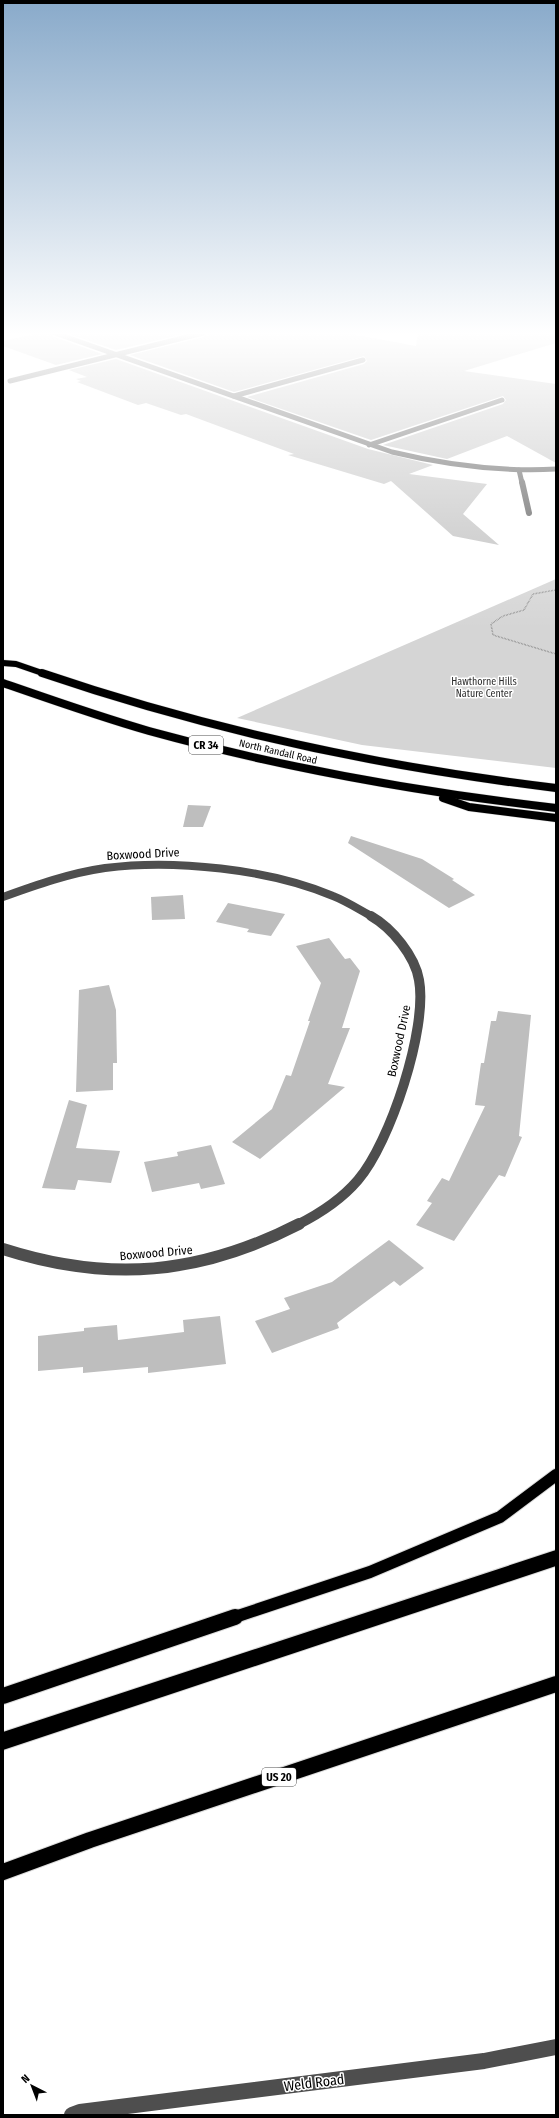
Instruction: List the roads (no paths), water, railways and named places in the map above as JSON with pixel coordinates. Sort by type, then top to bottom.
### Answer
[{"type":"highway","points":[[3,1741],[556,1558]]},
{"type":"main road","name":"North Randall Road","points":[[3,663],[16,664],[167,713],[305,748],[500,782],[556,788]]},
{"type":"main road","name":"North Randall Road","points":[[3,683],[91,713],[164,734],[296,768],[492,801],[556,808]]},
{"type":"main road","points":[[413,788],[469,807],[556,818]]},
{"type":"main road","points":[[3,1696],[370,1572],[500,1517],[556,1475]]},
{"type":"main road","name":"US 20","points":[[3,1872],[90,1840],[556,1684]]},
{"type":"street","points":[[333,432],[369,445],[439,463],[478,468],[519,470],[556,469]]},
{"type":"street","points":[[369,445],[408,432]]},
{"type":"street","points":[[519,470],[529,513]]},
{"type":"street","name":"Boxwood Drive","points":[[3,897],[48,881],[77,874],[106,868],[134,866],[190,865],[278,880],[337,897],[369,913],[384,924],[402,942],[412,957],[419,977],[421,996],[416,1030],[393,1119],[365,1172],[321,1212],[292,1229],[249,1248],[194,1264],[150,1269],[108,1270],[60,1264],[20,1255],[3,1249]]},
{"type":"street","name":"Weld Road","points":[[72,2115],[80,2112],[484,2061],[556,2047]]},
{"type":"park label","name":"Hawthorne Hills Nature Center","points":[[484,688]]}]
